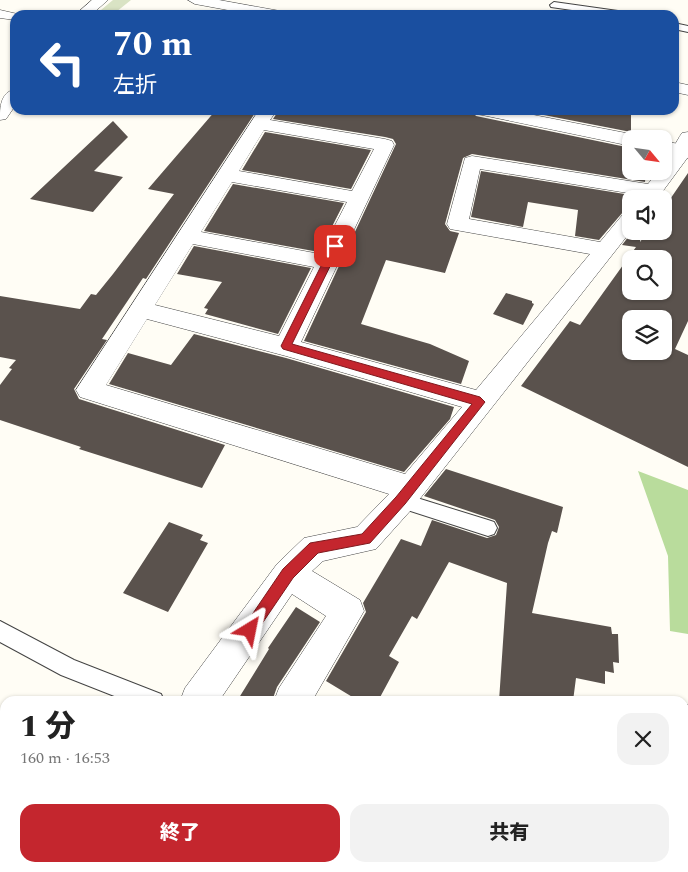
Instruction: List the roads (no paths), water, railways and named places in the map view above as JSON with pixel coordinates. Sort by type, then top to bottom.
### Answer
[{"type":"street","points":[[88,10],[101,0]]},
{"type":"street","points":[[195,0],[252,10]]},
{"type":"street","points":[[0,115],[10,101]]},
{"type":"street","points":[[507,115],[622,138]]},
{"type":"street","points":[[286,346],[384,145],[263,117],[90,390],[405,494]]},
{"type":"street","points":[[653,190],[681,147]]},
{"type":"street","points":[[606,250],[457,224],[472,162],[623,190]]},
{"type":"street","points":[[227,175],[358,198]]},
{"type":"street","points":[[202,696],[288,574],[315,548],[365,539],[405,494],[622,230]]},
{"type":"street","points":[[186,236],[328,263]]},
{"type":"street","points":[[142,310],[286,346],[480,402]]},
{"type":"street","points":[[288,574],[348,611],[295,696]]},
{"type":"lane","points":[[554,4],[593,10]]},
{"type":"lane","points":[[405,494],[488,528]]},
{"type":"lane","points":[[0,631],[68,668],[141,696]]}]
